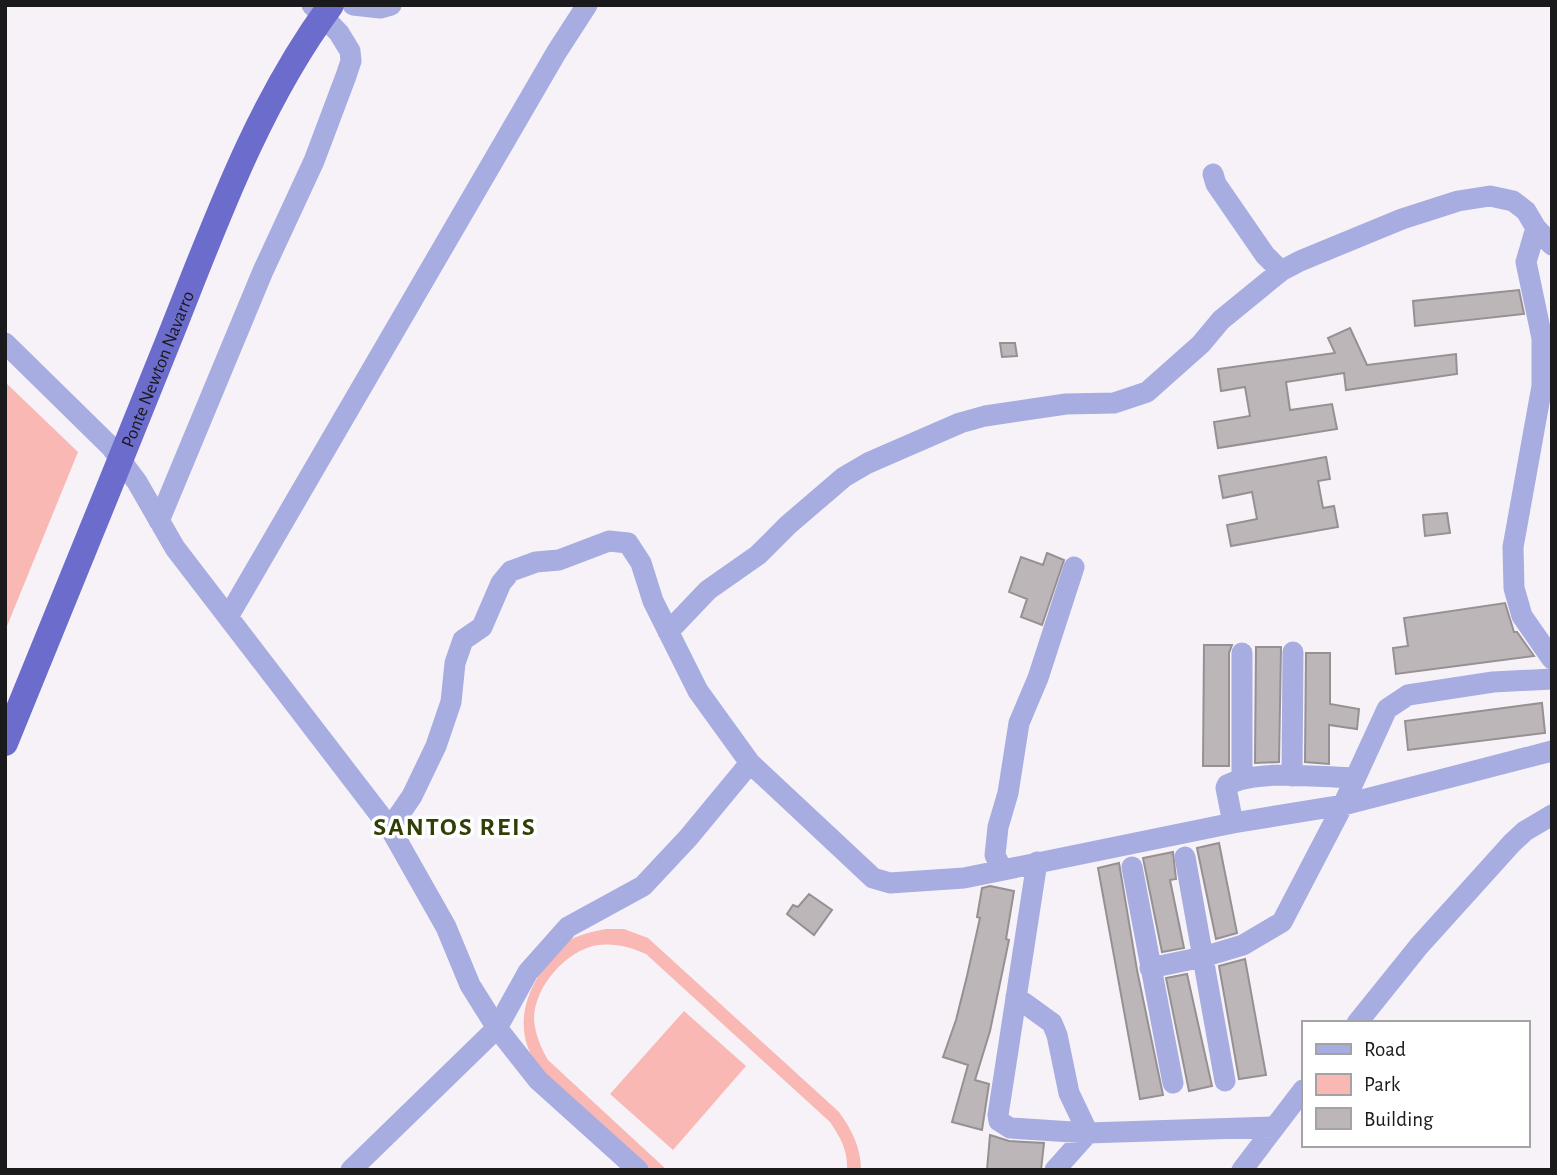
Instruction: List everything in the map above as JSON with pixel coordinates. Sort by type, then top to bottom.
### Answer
[{"type":"main road","name":"Ponte Newton Navarro","points":[[5,716],[231,155],[272,69],[313,5]]},
{"type":"main road","name":"Ponte Newton Navarro","points":[[5,743],[261,121],[279,83],[331,5]]},
{"type":"street","points":[[159,522],[263,271],[314,161],[351,61],[350,51],[339,33],[313,5]]},
{"type":"street","points":[[353,5],[380,8],[391,5]]},
{"type":"street","points":[[228,617],[556,53],[587,5]]},
{"type":"street","points":[[1213,174],[1216,184],[1265,255],[1281,271]]},
{"type":"street","points":[[668,632],[708,590],[758,555],[825,493],[860,467],[900,447],[985,416],[1066,404],[1114,403],[1147,392],[1201,344],[1221,320],[1281,271],[1402,219],[1458,201],[1490,196],[1513,201],[1526,211],[1536,228],[1552,245]]},
{"type":"street","points":[[1536,228],[1526,262],[1542,338],[1547,386],[1513,547],[1514,574],[1517,602],[1522,616],[1552,659]]},
{"type":"street","points":[[5,343],[111,447],[137,482],[175,548],[390,828],[440,916],[470,985],[497,1028],[538,1080],[638,1170]]},
{"type":"street","points":[[390,828],[412,796],[436,746],[451,702],[455,663],[463,640],[482,627],[501,583],[511,571],[536,562],[559,561],[609,541],[628,543],[641,563],[653,601],[698,691],[750,762],[873,878],[890,883],[964,878],[1233,823],[1343,805],[1552,751]]},
{"type":"street","points":[[1002,870],[995,855],[998,827],[1008,793],[1019,723],[1038,678],[1074,567]]},
{"type":"street","points":[[1292,776],[1293,652]]},
{"type":"street","points":[[1242,653],[1242,778]]},
{"type":"street","points":[[1150,968],[1203,957],[1242,945],[1282,922],[1343,805],[1387,709],[1408,695],[1493,682],[1552,679]]},
{"type":"street","points":[[351,1170],[497,1028],[528,972],[568,927],[643,886],[688,838],[750,762]]},
{"type":"street","points":[[1233,823],[1226,788],[1242,778],[1354,778]]},
{"type":"street","points":[[1359,1021],[1419,946],[1512,843],[1552,814]]},
{"type":"street","points":[[1185,858],[1225,1081]]},
{"type":"street","points":[[1037,862],[999,1121],[1010,1128],[1088,1133],[1274,1127]]},
{"type":"street","points":[[1132,867],[1174,1083]]},
{"type":"street","points":[[1016,998],[1052,1023],[1069,1093],[1088,1133]]},
{"type":"street","points":[[1242,1170],[1302,1091]]},
{"type":"street","points":[[1055,1170],[1088,1133]]},
{"type":"green space","points":[[5,382],[78,452],[5,631]]},
{"type":"green space","points":[[606,929],[624,929],[648,938],[839,1112],[855,1140],[861,1170],[847,1170],[843,1144],[830,1122],[646,954],[629,948],[598,945],[586,948],[564,962],[546,983],[540,995],[535,1007],[535,1025],[548,1060],[667,1170],[647,1170],[541,1072],[527,1045],[524,1032],[530,993],[556,949],[573,938]]},
{"type":"green space","points":[[684,1011],[746,1066],[673,1150],[610,1094]]},
{"type":"building","points":[[1519,290],[1524,314],[1415,326],[1413,301]]},
{"type":"building","points":[[1350,328],[1367,365],[1456,354],[1457,374],[1346,390],[1344,373],[1286,382],[1290,410],[1332,404],[1337,429],[1218,448],[1214,422],[1250,416],[1245,387],[1221,391],[1218,369],[1335,353],[1328,338]]},
{"type":"building","points":[[1000,343],[1015,343],[1017,356],[1002,357]]},
{"type":"building","points":[[1326,457],[1330,479],[1318,481],[1323,508],[1334,506],[1338,527],[1231,546],[1227,525],[1257,519],[1252,492],[1223,498],[1219,476]]},
{"type":"building","points":[[1447,513],[1450,533],[1425,536],[1423,515]]},
{"type":"building","points":[[1047,553],[1064,560],[1042,625],[1021,617],[1027,599],[1009,592],[1021,557],[1043,565]]},
{"type":"building","points":[[1505,603],[1514,632],[1517,632],[1534,656],[1396,674],[1393,648],[1408,646],[1404,618]]},
{"type":"building","points":[[1204,645],[1232,645],[1229,653],[1229,766],[1203,766]]},
{"type":"building","points":[[1256,647],[1281,647],[1279,762],[1255,763]]},
{"type":"building","points":[[1306,653],[1330,653],[1330,704],[1359,709],[1357,729],[1329,725],[1329,764],[1305,762]]},
{"type":"building","points":[[1542,703],[1545,733],[1408,750],[1405,721]]},
{"type":"building","points":[[1219,843],[1237,933],[1216,939],[1197,848]]},
{"type":"building","points":[[1173,852],[1176,879],[1170,880],[1184,948],[1162,952],[1143,858]]},
{"type":"building","points":[[1119,863],[1137,970],[1163,1095],[1140,1099],[1098,868]]},
{"type":"building","points":[[990,886],[1014,891],[1006,939],[1009,940],[990,1031],[975,1080],[989,1084],[982,1130],[952,1122],[968,1065],[943,1057],[967,976],[980,918],[977,917],[982,888]]},
{"type":"building","points":[[809,894],[832,910],[814,935],[787,914],[793,905],[798,907]]},
{"type":"building","points":[[1245,959],[1266,1075],[1239,1079],[1219,966]]},
{"type":"building","points":[[1187,974],[1212,1086],[1189,1091],[1166,978]]},
{"type":"building","points":[[990,1135],[1009,1141],[1044,1143],[1041,1170],[987,1170]]},
{"type":"district","name":"SANTOS REIS","points":[[455,826]]}]
